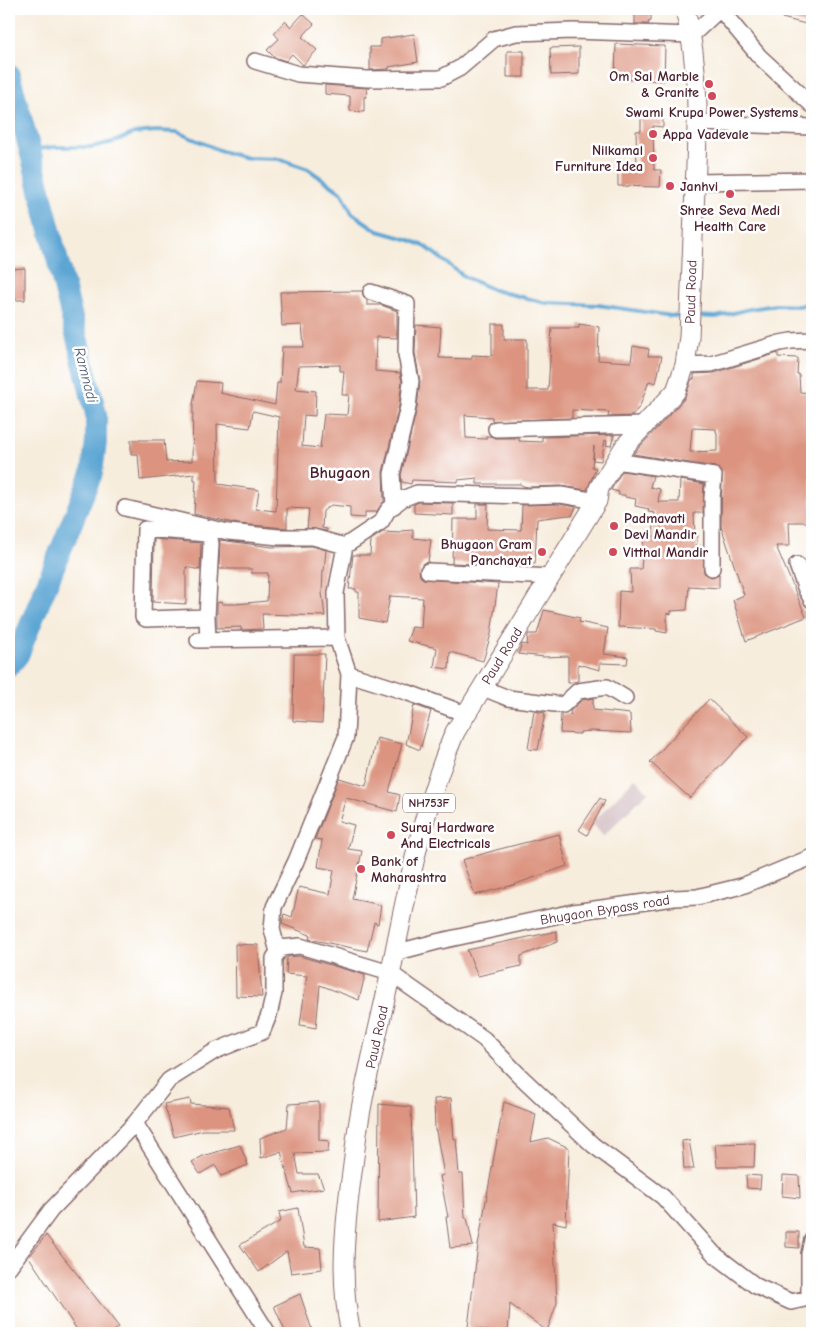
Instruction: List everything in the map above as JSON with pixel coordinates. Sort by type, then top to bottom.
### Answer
[{"type":"main road","name":"Paud Road","points":[[351,1333],[347,1318],[344,1272],[346,1221],[358,1126],[394,952],[426,816],[440,766],[455,732],[597,501],[599,488],[625,446],[676,391],[685,365],[689,337],[698,123],[692,35],[685,9]]},
{"type":"street","points":[[255,61],[298,74],[367,79],[441,78],[460,68],[494,39],[516,33],[573,31],[692,35],[720,9],[759,56],[812,105]]},
{"type":"street","points":[[698,123],[812,127]]},
{"type":"street","points":[[695,182],[812,180]]},
{"type":"street","points":[[371,292],[407,304],[406,354],[411,381],[408,407],[392,474],[394,506]]},
{"type":"street","points":[[685,365],[711,364],[791,341],[812,340]]},
{"type":"street","points":[[496,429],[644,425]]},
{"type":"street","points":[[616,461],[714,476],[712,498],[712,568]]},
{"type":"street","points":[[278,952],[272,929],[274,907],[296,861],[346,736],[349,674],[336,638],[336,593],[345,546],[381,522],[388,510],[402,499],[417,493],[561,495],[597,501]]},
{"type":"street","points":[[125,508],[228,532],[279,537],[314,537],[345,546]]},
{"type":"street","points":[[207,617],[146,619],[143,617],[145,529],[207,534],[210,538],[207,617],[203,640],[336,638]]},
{"type":"street","points":[[797,566],[812,600]]},
{"type":"street","points":[[428,571],[552,577]]},
{"type":"street","points":[[349,674],[466,714]]},
{"type":"street","points":[[483,688],[508,698],[563,705],[578,691],[607,687],[625,698]]},
{"type":"street","name":"Bhugaon Bypass road","points":[[394,952],[573,912],[674,898],[698,897],[742,886],[812,857]]},
{"type":"street","points":[[9,1266],[51,1210],[134,1122],[169,1080],[215,1051],[262,1032],[269,1015],[274,993],[274,958],[281,948],[300,946],[390,973],[484,1039],[518,1075],[593,1145],[663,1197],[714,1254],[756,1286],[791,1302],[809,1298],[809,1254],[812,1240]]},
{"type":"street","points":[[134,1122],[268,1333]]},
{"type":"shaded area","points":[[635,778],[648,792],[603,836],[594,825],[594,821]]},
{"type":"building","points":[[635,9],[651,9],[651,21],[648,22],[649,24],[635,24]]},
{"type":"building","points":[[784,9],[810,9],[806,24],[782,18]]},
{"type":"building","points":[[303,14],[314,24],[302,37],[317,50],[303,65],[292,54],[286,61],[274,57],[267,50],[279,39],[274,33],[285,21],[291,27]]},
{"type":"building","points":[[414,34],[418,62],[389,67],[389,69],[370,70],[370,47],[380,47],[380,39]]},
{"type":"building","points":[[616,44],[665,46],[664,81],[615,79]]},
{"type":"building","points":[[579,47],[579,74],[551,75],[550,48]]},
{"type":"building","points":[[507,51],[524,51],[524,77],[507,77]]},
{"type":"building","points":[[325,85],[367,88],[366,97],[364,97],[364,112],[350,111],[350,96],[325,94]]},
{"type":"building","points":[[641,113],[663,113],[663,127],[653,126],[654,170],[661,170],[660,187],[618,186],[618,166],[637,166],[636,131],[641,131]]},
{"type":"building","points":[[25,268],[25,300],[9,300],[9,269]]},
{"type":"building","points":[[362,291],[364,298],[367,300],[367,305],[381,305],[397,311],[397,338],[376,337],[375,371],[400,373],[402,381],[399,405],[383,472],[384,501],[376,512],[365,512],[365,518],[350,517],[350,507],[331,505],[323,511],[322,528],[327,529],[327,531],[307,528],[309,509],[287,508],[287,528],[238,524],[194,514],[196,480],[194,480],[194,474],[140,480],[138,454],[131,454],[131,440],[164,440],[166,462],[192,461],[193,405],[197,381],[221,383],[220,393],[275,405],[277,383],[280,383],[282,347],[304,347],[302,325],[282,326],[280,292]],"holes":[[[340,365],[340,371],[344,371],[342,395],[349,395],[347,415],[324,414],[320,448],[302,446],[304,415],[315,416],[316,391],[296,389],[299,366]],[[253,411],[279,417],[276,511],[256,509],[259,490],[218,484],[217,424],[250,428]]]},
{"type":"building","points":[[492,324],[504,324],[504,339],[527,339],[527,390],[548,390],[552,328],[579,328],[579,324],[599,327],[598,360],[631,362],[633,346],[649,349],[648,356],[662,356],[656,383],[649,381],[640,406],[632,416],[608,417],[609,412],[572,410],[572,418],[492,421],[492,417],[465,415],[466,438],[486,439],[486,436],[490,436],[496,438],[519,438],[519,441],[542,442],[542,437],[614,435],[611,446],[606,445],[607,441],[605,440],[601,461],[593,460],[594,446],[592,467],[596,468],[587,490],[561,486],[528,487],[520,484],[477,484],[477,478],[458,480],[458,482],[412,480],[411,484],[402,482],[401,475],[417,408],[420,382],[415,353],[416,325],[441,327],[439,358],[472,359],[472,355],[492,356]]},
{"type":"building","points":[[778,353],[778,357],[798,358],[797,374],[799,374],[800,392],[812,393],[812,450],[810,450],[812,522],[789,522],[790,546],[776,546],[806,617],[746,641],[733,600],[744,595],[721,526],[722,472],[715,467],[633,454],[684,399],[692,379],[694,379],[694,374],[714,373]],"holes":[[[692,428],[716,429],[717,451],[690,452]]]},
{"type":"building","points":[[622,471],[653,476],[650,487],[660,489],[658,502],[679,502],[680,480],[704,484],[703,513],[694,513],[695,535],[698,535],[696,548],[703,549],[704,573],[712,577],[719,574],[719,588],[689,586],[687,610],[671,611],[671,614],[667,613],[667,633],[656,631],[656,629],[618,627],[619,591],[631,592],[630,569],[641,569],[644,537],[653,537],[655,513],[648,512],[649,509],[635,506],[636,499],[625,497],[625,495],[618,495],[619,492],[611,490]]},
{"type":"building","points":[[419,502],[453,503],[453,515],[414,513],[414,504]]},
{"type":"building","points":[[477,504],[488,504],[487,529],[521,530],[522,505],[560,504],[576,507],[572,516],[537,519],[535,564],[513,563],[513,566],[452,563],[453,519],[477,519]]},
{"type":"building","points":[[413,530],[413,538],[431,540],[428,562],[423,563],[419,570],[420,576],[423,579],[498,584],[491,634],[483,661],[450,652],[449,669],[434,667],[437,648],[407,641],[412,627],[421,628],[423,598],[390,596],[385,623],[359,618],[359,592],[356,592],[356,589],[349,589],[353,555],[370,555],[371,540],[383,532],[401,533],[401,531]]},
{"type":"building","points":[[154,539],[201,543],[200,570],[186,567],[186,604],[153,602]]},
{"type":"building","points":[[220,540],[272,547],[312,546],[326,550],[322,593],[325,616],[262,614],[263,629],[241,630],[241,627],[217,628],[217,603],[236,604],[267,601],[268,573],[251,573],[252,569],[219,569]]},
{"type":"building","points":[[544,610],[580,618],[579,622],[608,628],[604,654],[628,657],[627,664],[600,663],[600,670],[578,664],[578,681],[568,683],[568,656],[544,657],[518,654],[522,644],[527,645],[528,634],[537,634]]},
{"type":"building","points":[[294,654],[325,654],[322,723],[293,721]]},
{"type":"building","points":[[593,698],[593,710],[630,714],[631,733],[592,731],[580,732],[580,734],[560,733],[561,714],[571,715],[570,711],[582,700]]},
{"type":"building","points":[[709,699],[748,737],[690,798],[650,762]]},
{"type":"building","points":[[414,705],[431,711],[420,750],[406,744]]},
{"type":"building","points":[[534,711],[545,713],[538,750],[528,749]]},
{"type":"building","points":[[377,738],[402,744],[389,792],[400,795],[397,812],[346,798],[339,821],[354,825],[348,849],[362,851],[352,899],[381,905],[378,924],[374,922],[367,951],[309,939],[310,935],[282,924],[284,914],[292,917],[299,887],[330,894],[334,870],[318,867],[322,840],[315,839],[339,778],[366,786]]},
{"type":"building","points":[[600,798],[605,801],[587,835],[579,830]]},
{"type":"building","points":[[559,834],[567,866],[510,886],[475,895],[462,860]]},
{"type":"building","points":[[557,931],[557,942],[521,956],[521,966],[478,976],[467,950]]},
{"type":"building","points":[[235,944],[258,945],[262,997],[236,996]]},
{"type":"building","points":[[299,956],[365,975],[359,1000],[320,985],[316,1028],[300,1025],[307,976],[286,974],[287,957]]},
{"type":"building","points":[[451,1098],[459,1174],[463,1174],[465,1218],[467,1218],[473,1246],[450,1248],[446,1217],[448,1217],[440,1176],[444,1175],[435,1131],[434,1099]]},
{"type":"building","points":[[190,1099],[191,1104],[229,1107],[234,1130],[203,1130],[174,1137],[164,1104]]},
{"type":"building","points":[[319,1102],[319,1140],[329,1141],[328,1152],[295,1153],[299,1174],[318,1174],[324,1188],[293,1193],[281,1152],[261,1158],[260,1138],[287,1128],[289,1104]]},
{"type":"building","points":[[504,1102],[536,1114],[531,1142],[548,1138],[569,1148],[566,1225],[553,1222],[557,1303],[547,1331],[510,1304],[508,1333],[468,1327],[478,1245]]},
{"type":"building","points":[[379,1104],[411,1107],[414,1217],[378,1222]]},
{"type":"building","points":[[689,1140],[694,1169],[684,1169],[682,1141]]},
{"type":"building","points":[[755,1143],[754,1167],[717,1167],[715,1144]]},
{"type":"building","points":[[240,1145],[248,1165],[221,1176],[215,1165],[200,1174],[192,1162],[203,1156]]},
{"type":"building","points":[[746,1175],[761,1176],[760,1189],[747,1188]]},
{"type":"building","points":[[783,1175],[799,1176],[800,1198],[782,1196]]},
{"type":"building","points":[[298,1208],[304,1247],[320,1248],[322,1269],[291,1273],[287,1251],[259,1272],[240,1245],[281,1221],[279,1212]]},
{"type":"building","points":[[786,1232],[799,1232],[799,1248],[786,1247]]},
{"type":"building","points":[[46,1235],[119,1327],[112,1333],[79,1333],[29,1257]]},
{"type":"building","points":[[300,1294],[313,1333],[286,1333],[274,1306]]},
{"type":"waterway","name":"Ramnadi","points":[[9,74],[30,150],[96,414],[96,442],[92,473],[18,655],[9,666]]},
{"type":"waterway","points":[[30,150],[55,147],[92,147],[113,142],[135,133],[177,132],[224,152],[247,158],[279,159],[308,169],[342,193],[352,213],[378,231],[410,240],[426,247],[465,277],[494,290],[546,303],[598,305],[672,316],[685,316]]},
{"type":"waterway","points":[[694,316],[716,317],[776,305],[800,306],[812,301]]},
{"type":"place","name":"Om Sai Marble & Granite","points":[[709,84]]},
{"type":"place","name":"Swami Krupa Power Systems","points":[[712,96]]},
{"type":"place","name":"Appa Vadevale","points":[[653,134]]},
{"type":"place","name":"Nilkamal Furniture Idea","points":[[653,158]]},
{"type":"place","name":"Janhvi","points":[[670,186]]},
{"type":"place","name":"Shree Seva Medi Health Care","points":[[730,194]]},
{"type":"place","name":"Padmavati Devi Mandir","points":[[614,526]]},
{"type":"place","name":"Bhugaon Gram Panchayat","points":[[542,552]]},
{"type":"place","name":"Vitthal Mandir","points":[[613,552]]},
{"type":"place","name":"Suraj Hardware And Electricals","points":[[391,835]]},
{"type":"place","name":"Bank of Maharashtra","points":[[361,869]]},
{"type":"district","name":"Bhugaon","points":[[340,473]]}]
